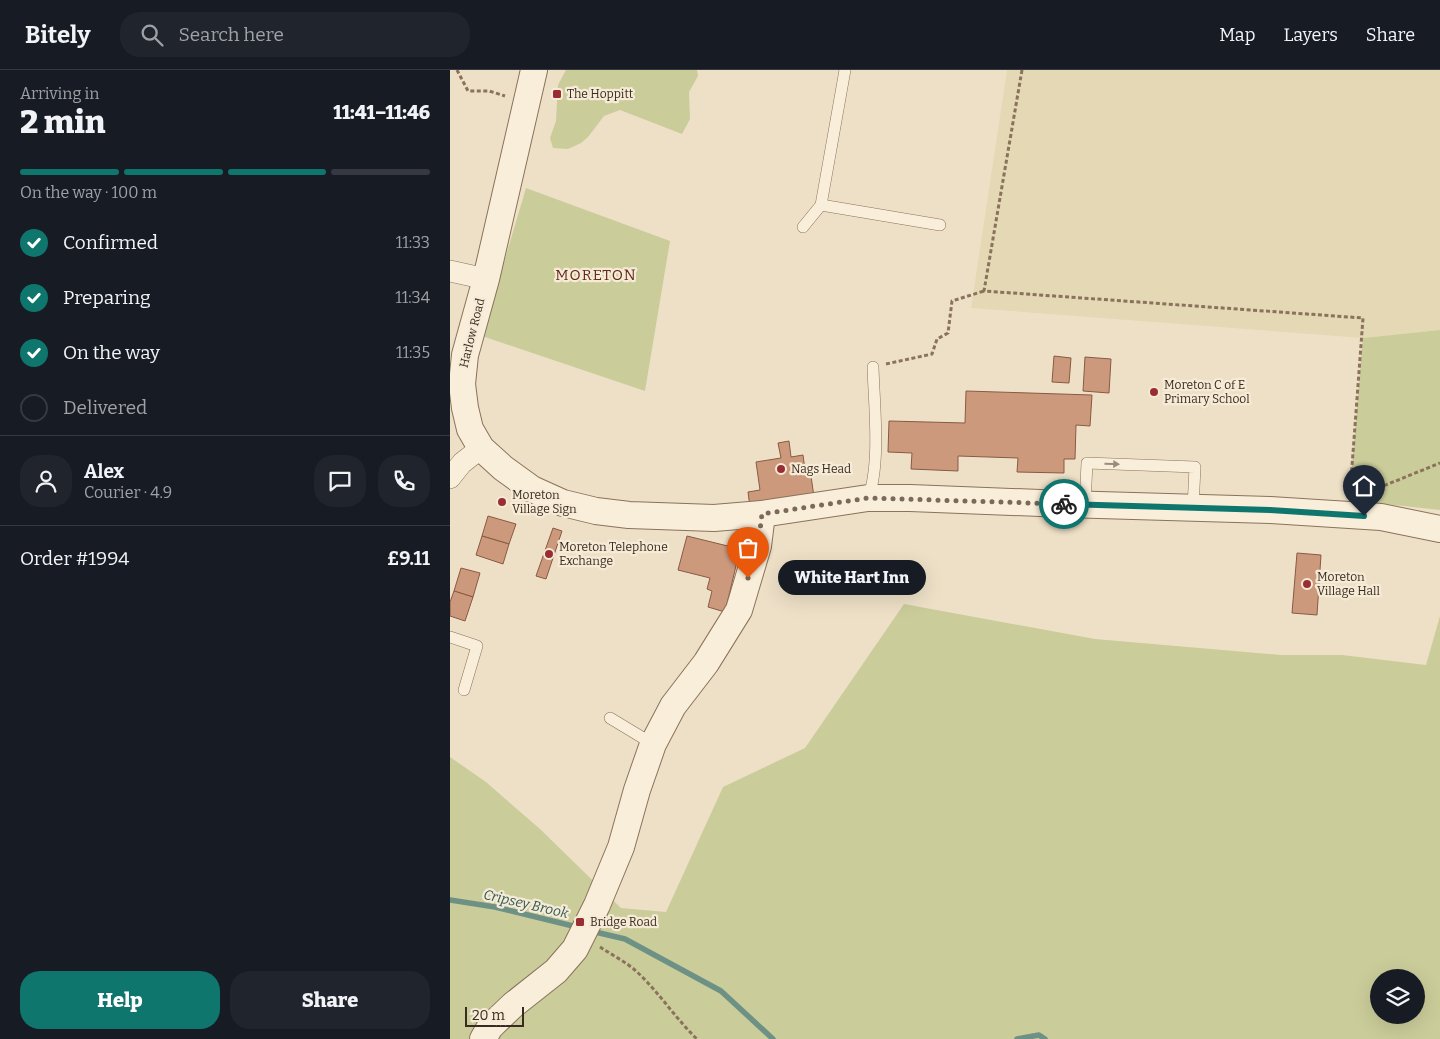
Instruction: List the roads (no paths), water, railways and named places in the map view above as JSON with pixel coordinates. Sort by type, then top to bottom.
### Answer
[{"type":"street","name":"Harlow Road","points":[[534,70],[486,279],[465,355],[462,384],[470,429],[461,462],[503,468],[532,489],[563,503],[596,511],[629,515],[714,518],[762,514],[868,498],[1270,510],[1348,508],[1381,518],[1440,529]]},
{"type":"street","points":[[450,271],[486,279]]},
{"type":"street","points":[[483,1039],[490,1027],[507,1010],[556,971],[571,953],[597,905],[621,847],[637,790],[653,744],[673,706],[706,663],[739,610],[758,546],[762,514]]},
{"type":"lane","points":[[804,227],[822,205],[845,70]]},
{"type":"lane","points":[[822,205],[940,225]]},
{"type":"lane","points":[[868,498],[873,484],[875,427],[873,367]]},
{"type":"lane","points":[[1086,504],[1087,463],[1195,467],[1194,508]]},
{"type":"lane","points":[[450,637],[476,646],[464,690]]},
{"type":"lane","points":[[610,718],[653,744]]},
{"type":"waterway","name":"Cripsey Brook","points":[[450,900],[495,907],[577,927]]},
{"type":"waterway","name":"Cripsey Brook","points":[[591,931],[625,939],[721,991],[773,1039]]},
{"type":"waterway","name":"Cripsey Brook","points":[[1017,1039],[1039,1035],[1045,1039]]},
{"type":"place","name":"The Hoppitt","points":[[557,94]]},
{"type":"place","name":"Moreton C of E Primary School","points":[[1154,392]]},
{"type":"place","name":"Nags Head","points":[[781,469]]},
{"type":"place","name":"Moreton Village Sign","points":[[502,502]]},
{"type":"place","name":"Moreton Telephone Exchange","points":[[549,554]]},
{"type":"place","name":"White Hart Inn","points":[[748,578]]},
{"type":"place","name":"Moreton Village Hall","points":[[1307,584]]},
{"type":"place","name":"Bridge Road","points":[[580,922]]},
{"type":"district","name":"MORETON","points":[[596,275]]}]
